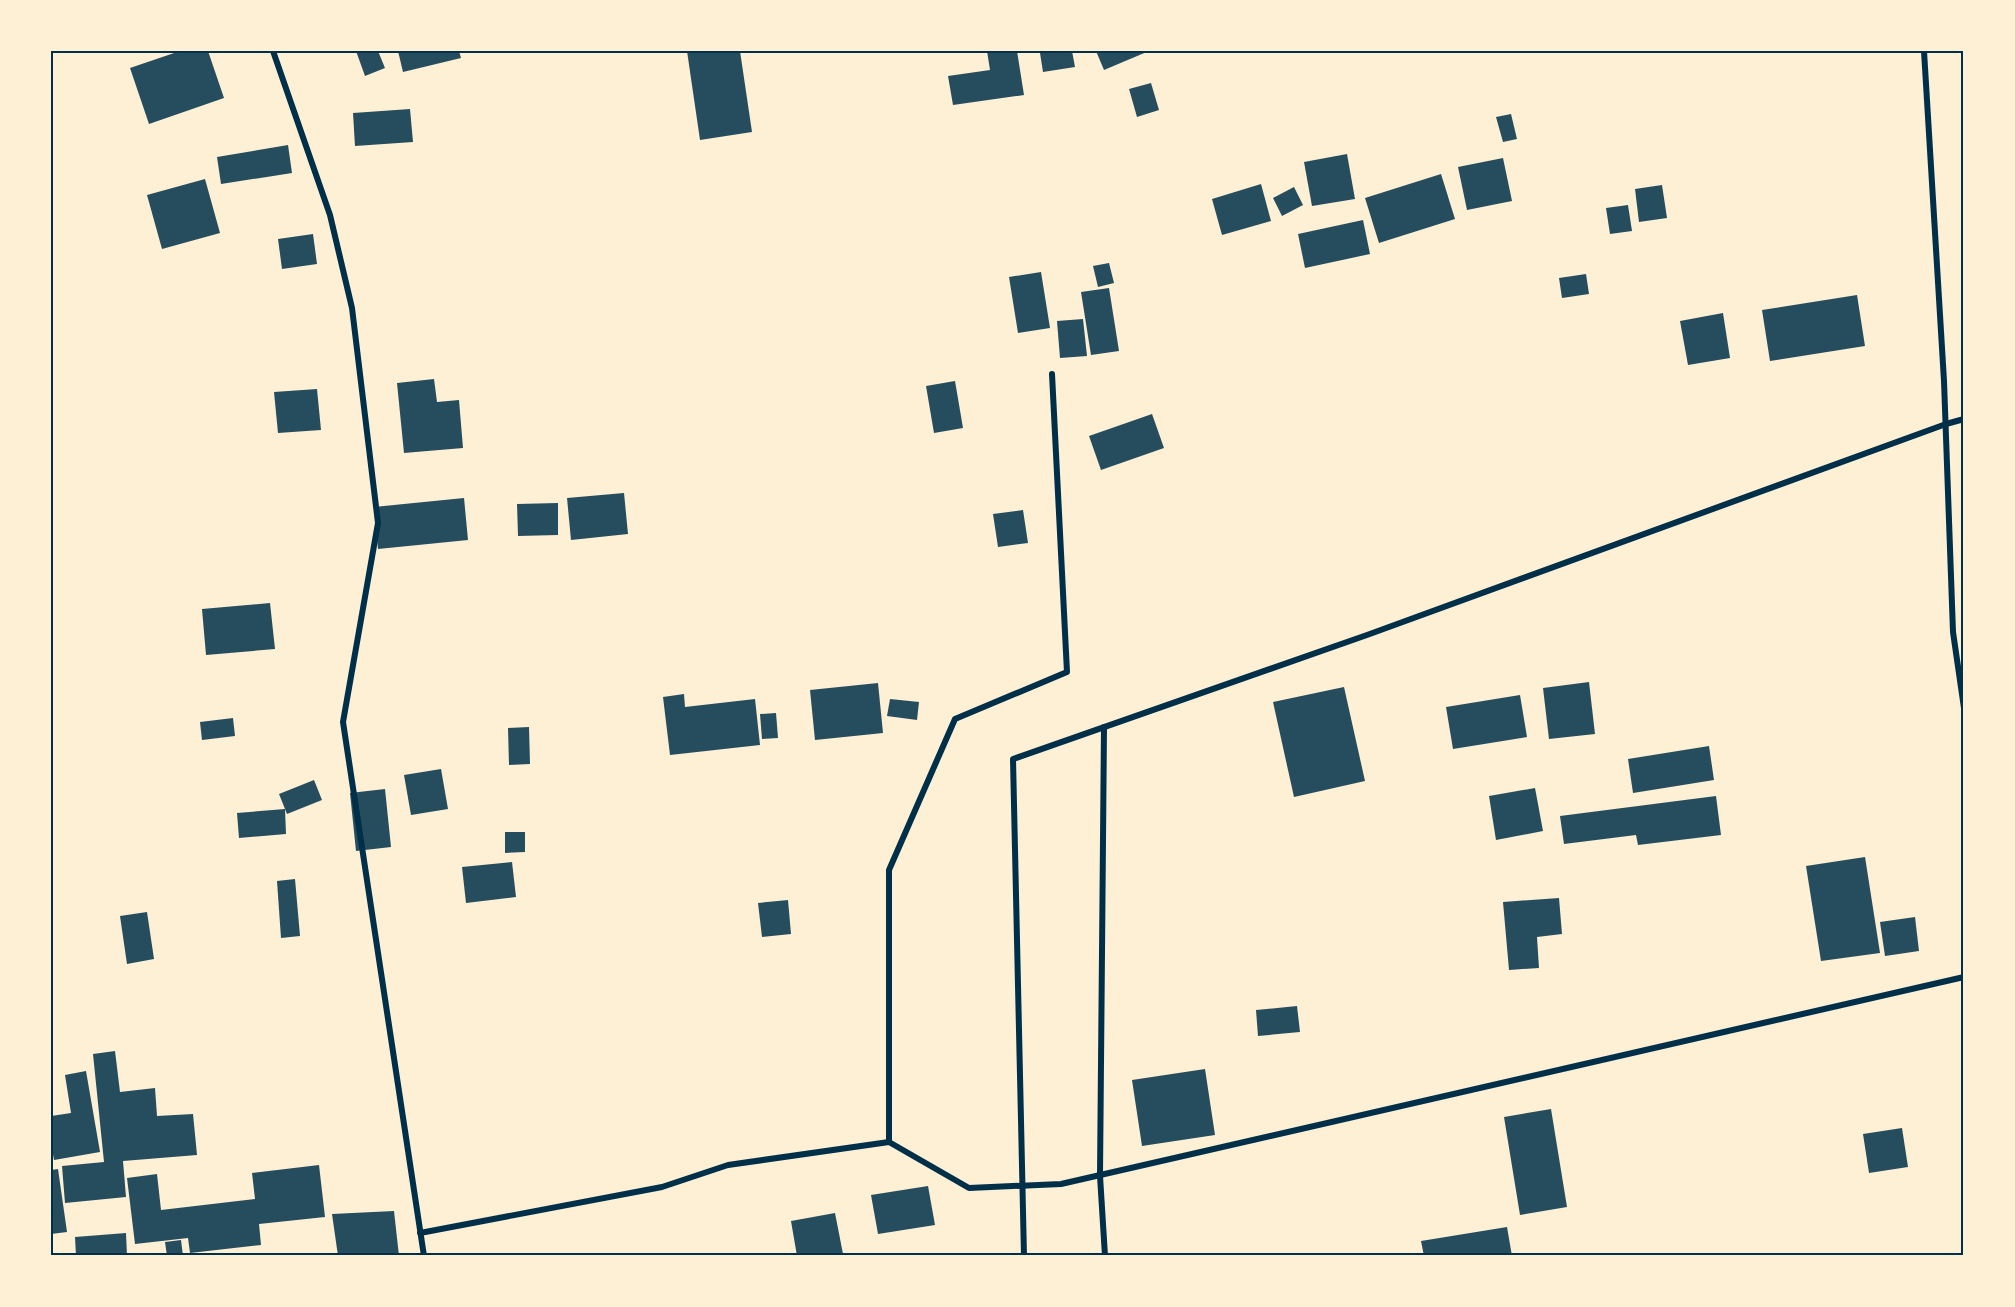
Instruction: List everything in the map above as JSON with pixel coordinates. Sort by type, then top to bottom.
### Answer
[{"type":"street","points":[[273,51],[330,215],[352,308],[378,523],[343,722],[424,1256]]},
{"type":"street","points":[[1924,51],[1946,424],[1953,632],[1964,708]]},
{"type":"street","points":[[889,1142],[889,870],[955,719],[1067,672],[1052,374]]},
{"type":"street","points":[[1024,1256],[1014,759],[1964,419]]},
{"type":"street","points":[[1104,727],[1100,1176],[1105,1256]]},
{"type":"street","points":[[420,1233],[662,1187],[728,1165],[889,1142],[969,1188],[1061,1184],[1964,977]]},
{"type":"building","points":[[180,51],[208,51],[224,98],[149,124],[130,68]]},
{"type":"building","points":[[356,51],[378,51],[385,68],[365,76]]},
{"type":"building","points":[[398,51],[459,51],[461,58],[403,72]]},
{"type":"building","points":[[687,51],[740,51],[752,132],[700,140]]},
{"type":"building","points":[[987,51],[1017,51],[1024,95],[953,105],[948,76],[990,70]]},
{"type":"building","points":[[1072,51],[1075,67],[1043,72],[1040,53]]},
{"type":"building","points":[[1096,51],[1149,51],[1104,70]]},
{"type":"building","points":[[1151,83],[1159,110],[1137,117],[1129,89]]},
{"type":"building","points":[[410,109],[413,142],[355,146],[353,113]]},
{"type":"building","points":[[1511,114],[1517,139],[1503,142],[1496,117]]},
{"type":"building","points":[[288,145],[292,173],[221,184],[217,157]]},
{"type":"building","points":[[1347,154],[1355,199],[1312,206],[1304,162]]},
{"type":"building","points":[[1503,158],[1512,201],[1467,210],[1458,167]]},
{"type":"building","points":[[1441,174],[1455,219],[1379,243],[1365,198]]},
{"type":"building","points":[[205,179],[220,233],[162,249],[147,195]]},
{"type":"building","points":[[1261,184],[1271,221],[1222,235],[1212,199]]},
{"type":"building","points":[[1662,185],[1667,218],[1639,222],[1635,189]]},
{"type":"building","points":[[1294,187],[1303,205],[1282,216],[1273,198]]},
{"type":"building","points":[[1628,205],[1632,231],[1610,234],[1606,208]]},
{"type":"building","points":[[1363,220],[1370,254],[1305,268],[1298,234]]},
{"type":"building","points":[[313,234],[317,264],[282,269],[278,239]]},
{"type":"building","points":[[1109,263],[1114,283],[1098,287],[1093,266]]},
{"type":"building","points":[[1041,272],[1050,328],[1018,333],[1009,277]]},
{"type":"building","points":[[1586,274],[1589,294],[1562,298],[1559,278]]},
{"type":"building","points":[[1109,288],[1119,351],[1091,355],[1081,292]]},
{"type":"building","points":[[1857,295],[1865,346],[1770,361],[1762,310]]},
{"type":"building","points":[[1723,313],[1730,358],[1688,365],[1680,321]]},
{"type":"building","points":[[1083,319],[1087,356],[1060,358],[1057,321]]},
{"type":"building","points":[[434,379],[437,402],[459,400],[463,448],[404,453],[397,383]]},
{"type":"building","points":[[955,381],[963,428],[934,433],[926,386]]},
{"type":"building","points":[[317,389],[321,430],[278,433],[274,392]]},
{"type":"building","points":[[1152,414],[1164,448],[1101,470],[1089,436]]},
{"type":"building","points":[[624,493],[628,534],[571,540],[567,498]]},
{"type":"building","points":[[464,498],[468,540],[378,549],[374,507]]},
{"type":"building","points":[[558,503],[558,535],[518,536],[517,504]]},
{"type":"building","points":[[1023,510],[1028,543],[998,547],[993,514]]},
{"type":"building","points":[[270,603],[275,649],[206,655],[202,609]]},
{"type":"building","points":[[1589,682],[1595,734],[1549,739],[1543,688]]},
{"type":"building","points":[[878,683],[883,733],[815,740],[810,690]]},
{"type":"building","points":[[1344,687],[1365,781],[1294,797],[1273,702]]},
{"type":"building","points":[[684,694],[685,707],[755,699],[760,745],[670,755],[663,697]]},
{"type":"building","points":[[1520,695],[1527,737],[1453,749],[1446,707]]},
{"type":"building","points":[[890,699],[919,702],[917,720],[887,716]]},
{"type":"building","points":[[776,713],[778,738],[762,739],[760,714]]},
{"type":"building","points":[[233,718],[235,736],[202,740],[200,722]]},
{"type":"building","points":[[529,727],[530,764],[509,765],[508,728]]},
{"type":"building","points":[[1709,746],[1714,780],[1633,793],[1628,759]]},
{"type":"building","points":[[441,769],[448,809],[411,815],[404,775]]},
{"type":"building","points":[[314,780],[322,800],[287,814],[279,794]]},
{"type":"building","points":[[1535,788],[1543,831],[1496,840],[1489,796]]},
{"type":"building","points":[[385,789],[391,847],[356,851],[350,793]]},
{"type":"building","points":[[1716,796],[1721,835],[1638,845],[1636,835],[1564,844],[1560,816]]},
{"type":"building","points":[[285,809],[286,834],[239,838],[237,813]]},
{"type":"building","points":[[505,832],[525,832],[525,852],[505,853]]},
{"type":"building","points":[[1865,857],[1880,953],[1821,961],[1806,866]]},
{"type":"building","points":[[512,862],[516,897],[466,903],[462,867]]},
{"type":"building","points":[[295,879],[300,936],[281,938],[277,881]]},
{"type":"building","points":[[1559,898],[1562,934],[1537,937],[1539,968],[1509,970],[1503,902]]},
{"type":"building","points":[[788,900],[791,934],[762,937],[758,903]]},
{"type":"building","points":[[147,912],[154,959],[127,964],[120,916]]},
{"type":"building","points":[[1915,917],[1919,951],[1885,956],[1880,922]]},
{"type":"building","points":[[1297,1006],[1300,1032],[1258,1036],[1256,1010]]},
{"type":"building","points":[[115,1051],[120,1092],[155,1088],[157,1116],[193,1114],[197,1155],[123,1161],[126,1197],[65,1203],[62,1166],[104,1162],[93,1054]]},
{"type":"building","points":[[1205,1069],[1215,1135],[1142,1146],[1132,1080]]},
{"type":"building","points":[[86,1071],[100,1152],[54,1160],[51,1143],[51,1116],[71,1113],[65,1075]]},
{"type":"building","points":[[1551,1109],[1567,1207],[1520,1215],[1504,1117]]},
{"type":"building","points":[[1902,1128],[1908,1167],[1869,1173],[1863,1134]]},
{"type":"building","points":[[319,1165],[325,1217],[259,1224],[261,1245],[190,1253],[188,1238],[135,1244],[127,1178],[157,1174],[161,1210],[255,1199],[252,1173]]},
{"type":"building","points":[[58,1169],[67,1232],[51,1234],[51,1170]]},
{"type":"building","points":[[928,1186],[935,1225],[878,1234],[871,1195]]},
{"type":"building","points":[[394,1211],[399,1256],[338,1256],[332,1214]]},
{"type":"building","points":[[835,1213],[843,1254],[797,1256],[791,1221]]},
{"type":"building","points":[[1507,1227],[1512,1256],[1424,1256],[1421,1241]]},
{"type":"building","points":[[126,1233],[127,1256],[76,1256],[75,1237]]},
{"type":"building","points":[[181,1240],[183,1256],[167,1256],[165,1242]]}]
